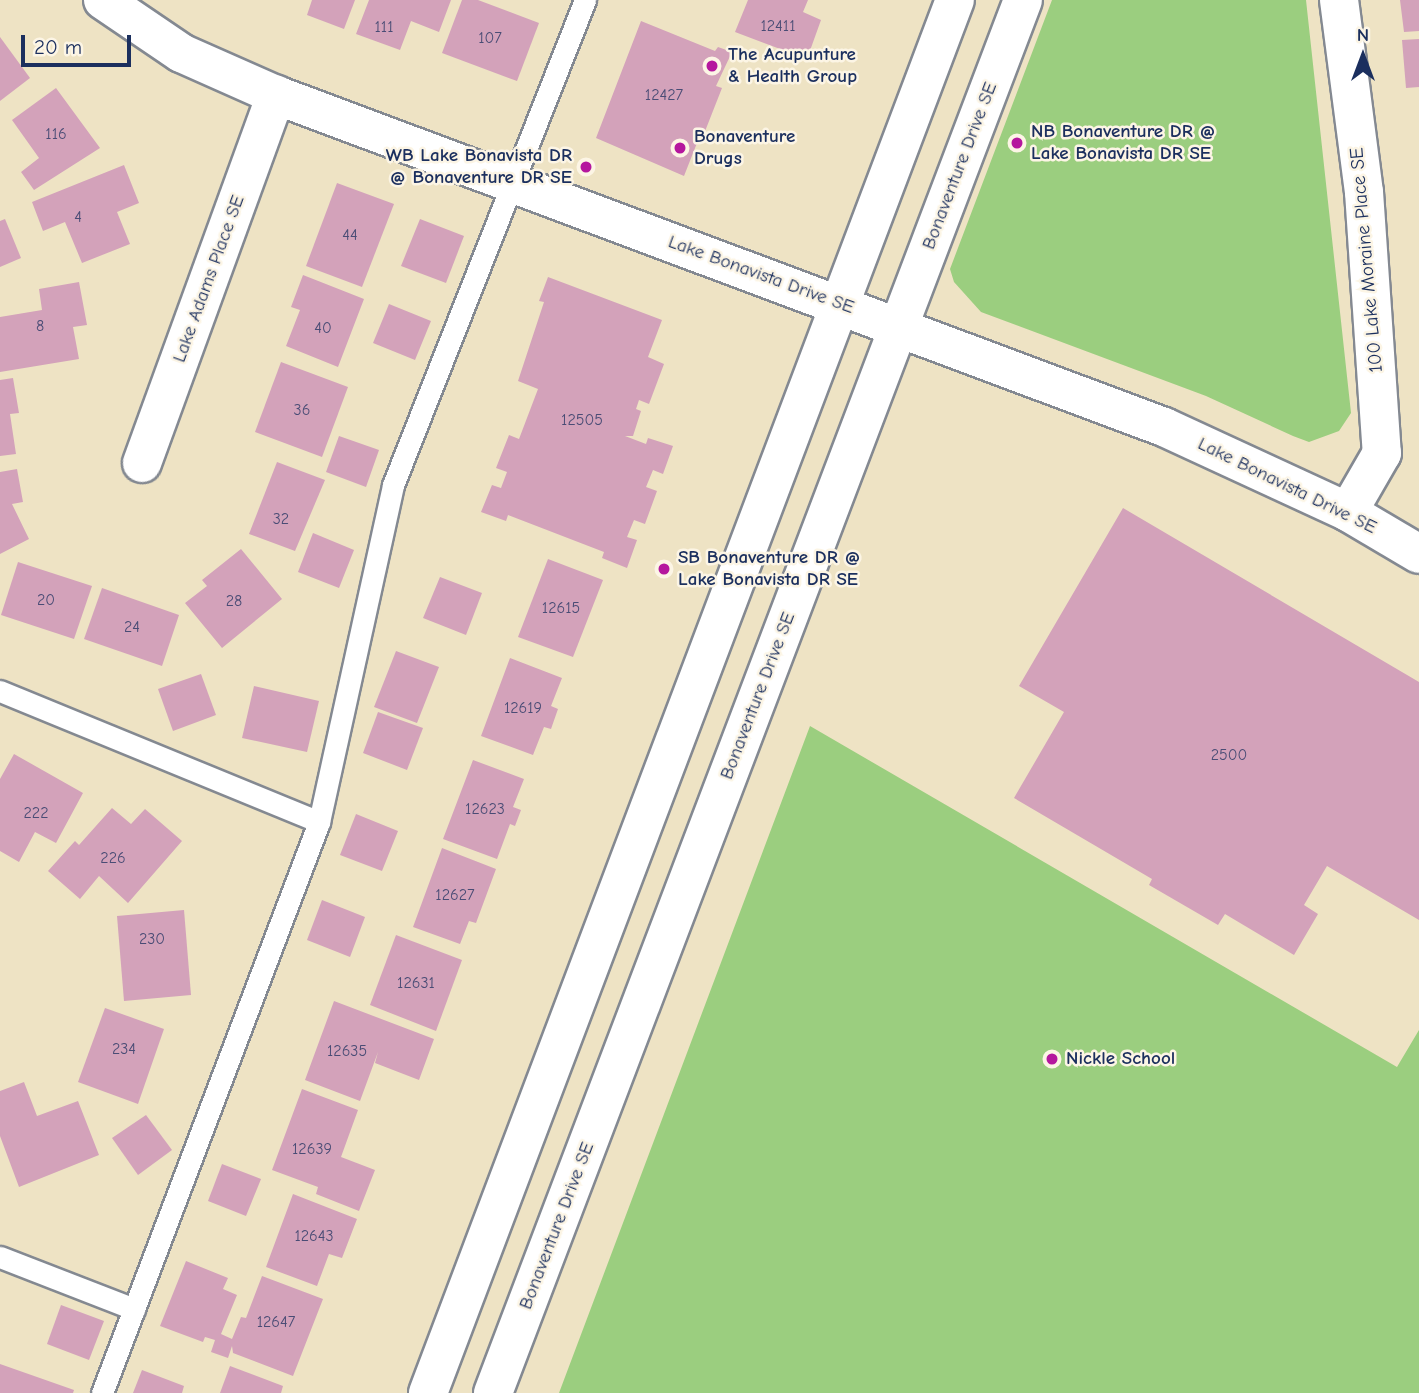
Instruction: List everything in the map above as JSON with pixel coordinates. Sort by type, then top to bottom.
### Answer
[{"type":"street","name":"Lake Bonavista Drive SE","points":[[103,0],[181,53],[276,95],[1164,427],[1348,512],[1419,554]]},
{"type":"street","points":[[428,1393],[955,0]]},
{"type":"street","name":"Bonaventure Drive SE","points":[[493,1393],[1023,0]]},
{"type":"street","name":"100 Lake Moraine Place SE","points":[[1339,0],[1364,192],[1382,453],[1348,512]]},
{"type":"street","name":"Lake Adams Place SE","points":[[142,463],[276,95]]},
{"type":"lane","points":[[102,1393],[318,822],[393,485],[515,184],[585,0]]},
{"type":"lane","points":[[0,691],[318,822]]},
{"type":"lane","points":[[0,1257],[134,1309]]},
{"type":"green space","points":[[1052,0],[1306,0],[1351,413],[1339,431],[1309,442],[1293,436],[1206,396],[981,312],[954,282],[950,269]]},
{"type":"green space","name":"Nickle School","points":[[810,726],[1397,1067],[1419,1030],[1419,1393],[559,1393]]},
{"type":"building","points":[[312,0],[355,0],[344,29],[307,15]]},
{"type":"building","points":[[369,0],[451,0],[439,32],[411,21],[400,50],[356,34]]},
{"type":"building","points":[[462,0],[478,0],[539,23],[517,81],[442,53]]},
{"type":"building","points":[[748,0],[808,0],[803,12],[821,20],[807,59],[735,32]]},
{"type":"building","points":[[1400,0],[1419,0],[1419,31],[1404,32]]},
{"type":"building","points":[[641,21],[715,51],[718,47],[732,52],[716,86],[722,88],[684,176],[596,138]]},
{"type":"building","points":[[0,37],[30,78],[0,101]]},
{"type":"building","points":[[1419,39],[1419,87],[1406,88],[1402,40]]},
{"type":"building","points":[[56,88],[100,148],[34,190],[21,172],[39,158],[12,120]]},
{"type":"building","points":[[124,165],[139,203],[117,212],[130,244],[82,263],[65,222],[43,231],[32,202]]},
{"type":"building","points":[[337,183],[394,204],[362,287],[306,266]]},
{"type":"building","points":[[5,219],[21,258],[0,267],[0,221]]},
{"type":"building","points":[[420,219],[464,236],[446,283],[401,266]]},
{"type":"building","points":[[303,275],[364,299],[338,367],[286,346],[300,310],[291,307]]},
{"type":"building","points":[[548,277],[662,320],[648,357],[664,364],[649,404],[639,400],[636,409],[641,411],[633,436],[625,436],[646,444],[648,438],[673,446],[663,474],[653,470],[646,487],[657,491],[645,524],[634,520],[627,537],[637,540],[627,568],[602,558],[604,552],[508,515],[506,521],[481,512],[492,485],[501,488],[507,472],[496,468],[509,435],[519,439],[538,389],[518,381],[544,302],[539,301]]},
{"type":"building","points":[[79,282],[87,325],[73,327],[79,359],[0,372],[0,317],[42,310],[39,289]]},
{"type":"building","points":[[389,304],[431,321],[415,360],[373,343]]},
{"type":"building","points":[[281,362],[348,387],[322,457],[255,432]]},
{"type":"building","points":[[13,378],[19,413],[10,414],[16,454],[0,456],[0,380]]},
{"type":"building","points":[[339,436],[379,450],[366,487],[326,472]]},
{"type":"building","points":[[277,462],[325,480],[295,551],[249,534]]},
{"type":"building","points":[[17,469],[23,502],[12,504],[29,539],[0,554],[0,472]]},
{"type":"building","points":[[1123,508],[1419,682],[1419,920],[1327,866],[1304,905],[1318,914],[1294,955],[1225,914],[1218,925],[1149,885],[1152,879],[1014,798],[1064,712],[1019,686]]},
{"type":"building","points":[[313,533],[354,550],[339,588],[298,572]]},
{"type":"building","points":[[241,549],[282,599],[222,648],[185,603],[207,586],[202,580]]},
{"type":"building","points":[[548,559],[603,580],[573,657],[518,637]]},
{"type":"building","points":[[18,562],[92,586],[74,639],[1,615]]},
{"type":"building","points":[[440,577],[482,593],[466,635],[423,618]]},
{"type":"building","points":[[102,588],[179,615],[162,666],[84,639]]},
{"type":"building","points":[[396,651],[439,667],[417,723],[374,707]]},
{"type":"building","points":[[510,658],[562,678],[551,706],[558,709],[551,729],[544,727],[533,755],[481,736]]},
{"type":"building","points":[[201,674],[216,715],[173,731],[158,689]]},
{"type":"building","points":[[254,686],[319,701],[307,752],[242,738]]},
{"type":"building","points":[[378,712],[423,728],[407,770],[363,753]]},
{"type":"building","points":[[14,754],[83,793],[56,843],[35,832],[19,862],[0,851],[0,779]]},
{"type":"building","points":[[473,760],[524,779],[513,807],[521,810],[515,826],[510,824],[497,859],[443,839]]},
{"type":"building","points":[[112,808],[131,824],[145,809],[182,841],[128,903],[99,876],[80,899],[48,871],[75,841],[79,845]]},
{"type":"building","points":[[356,814],[398,831],[382,871],[340,855]]},
{"type":"building","points":[[442,848],[496,869],[476,923],[469,921],[460,944],[413,927]]},
{"type":"building","points":[[322,900],[365,917],[350,957],[307,940]]},
{"type":"building","points":[[184,910],[191,995],[124,1001],[117,916]]},
{"type":"building","points":[[396,935],[462,960],[436,1031],[370,1005]]},
{"type":"building","points":[[334,1001],[434,1039],[419,1080],[375,1063],[378,1052],[360,1101],[305,1080]]},
{"type":"building","points":[[105,1008],[164,1029],[138,1104],[78,1082]]},
{"type":"building","points":[[24,1082],[37,1116],[78,1101],[99,1155],[19,1187],[0,1136],[0,1091]]},
{"type":"building","points":[[302,1089],[358,1110],[341,1157],[375,1170],[359,1211],[316,1194],[318,1187],[272,1170]]},
{"type":"building","points":[[146,1115],[172,1150],[138,1175],[112,1138]]},
{"type":"building","points":[[222,1164],[261,1179],[246,1216],[208,1201]]},
{"type":"building","points":[[293,1194],[357,1219],[342,1258],[329,1254],[317,1286],[266,1267]]},
{"type":"building","points":[[186,1261],[228,1278],[223,1289],[237,1295],[221,1334],[232,1339],[241,1317],[246,1318],[262,1276],[323,1299],[293,1376],[233,1353],[232,1346],[228,1358],[211,1352],[215,1340],[205,1337],[203,1342],[160,1326]]},
{"type":"building","points":[[61,1305],[104,1321],[89,1360],[47,1344]]},
{"type":"building","points":[[0,1364],[74,1390],[73,1393],[0,1393]]},
{"type":"building","points":[[230,1366],[283,1386],[281,1393],[220,1393]]},
{"type":"building","points":[[142,1370],[184,1386],[182,1393],[133,1393]]},
{"type":"place","name":"The Acupunture & Health Group","points":[[712,66]]},
{"type":"place","name":"NB Bonaventure DR @ Lake Bonavista DR SE","points":[[1017,143]]},
{"type":"place","name":"Bonaventure Drugs","points":[[680,148]]},
{"type":"place","name":"WB Lake Bonavista DR @ Bonaventure DR SE","points":[[586,167]]},
{"type":"place","name":"SB Bonaventure DR @ Lake Bonavista DR SE","points":[[664,569]]},
{"type":"place","name":"Nickle School","points":[[1052,1059]]}]
